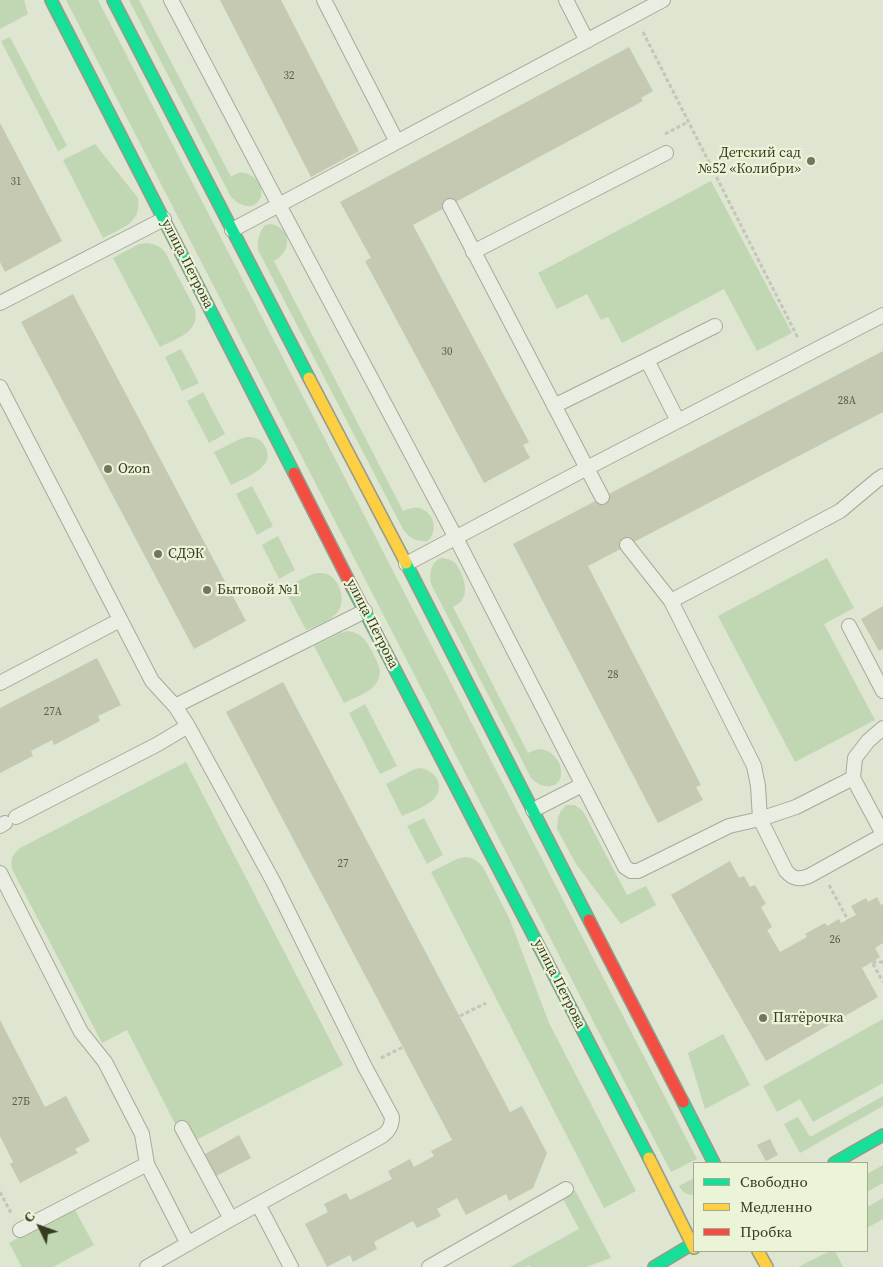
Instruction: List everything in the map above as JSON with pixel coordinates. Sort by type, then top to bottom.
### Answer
[{"type":"main road","name":"улица Петрова","points":[[51,0],[693,1245]]},
{"type":"main road","points":[[113,0],[713,1162]]},
{"type":"main road","points":[[836,1162],[883,1135]]},
{"type":"main road","points":[[654,1267],[693,1250]]},
{"type":"main road","points":[[759,1252],[767,1267]]},
{"type":"lane","points":[[171,0],[456,538],[625,867],[631,871],[638,871],[729,826],[760,819],[796,807],[853,778]]},
{"type":"lane","points":[[324,0],[397,142]]},
{"type":"lane","points":[[566,0],[587,40]]},
{"type":"lane","points":[[232,230],[663,0]]},
{"type":"lane","points":[[473,252],[666,153]]},
{"type":"lane","points":[[450,206],[602,497]]},
{"type":"lane","points":[[0,303],[164,219]]},
{"type":"lane","points":[[406,564],[883,315]]},
{"type":"lane","points":[[554,406],[715,326]]},
{"type":"lane","points":[[647,360],[678,421]]},
{"type":"lane","points":[[0,387],[152,680],[176,706],[273,881],[365,1067],[392,1117],[392,1123],[387,1133],[147,1267]]},
{"type":"lane","points":[[672,601],[840,511],[883,476]]},
{"type":"lane","points":[[627,545],[672,601],[754,766],[758,786],[760,819],[786,871],[790,875],[802,879],[883,834],[853,778],[855,758],[868,741],[883,728]]},
{"type":"lane","points":[[176,706],[365,611]]},
{"type":"lane","points":[[0,683],[120,620]]},
{"type":"lane","points":[[848,626],[883,692]]},
{"type":"lane","points":[[7,822],[158,744],[188,726]]},
{"type":"lane","points":[[533,810],[582,784]]},
{"type":"lane","points":[[0,872],[81,1032],[105,1062],[142,1134],[147,1164],[188,1244]]},
{"type":"lane","points":[[182,1128],[232,1219]]},
{"type":"lane","points":[[20,1230],[147,1164]]},
{"type":"lane","points":[[428,1267],[566,1189]]},
{"type":"lane","points":[[258,1204],[291,1267]]},
{"type":"path","points":[[634,15],[807,355]]},
{"type":"path","points":[[821,870],[848,920]]},
{"type":"path","points":[[883,962],[872,962],[883,982]]},
{"type":"path","points":[[460,1016],[486,1003]]},
{"type":"path","points":[[365,1067],[403,1047]]},
{"type":"path","points":[[0,1192],[20,1230]]},
{"type":"green space","points":[[0,0],[24,0],[28,14],[0,29]]},
{"type":"green space","points":[[66,0],[98,0],[697,1159],[671,1172]]},
{"type":"green space","points":[[129,0],[139,0],[231,177],[242,173],[250,175],[257,180],[261,187],[261,194],[255,205],[240,204],[231,197]]},
{"type":"green space","points":[[10,37],[67,146],[58,151],[1,41]]},
{"type":"green space","points":[[95,144],[138,198],[137,213],[134,219],[123,228],[103,238],[63,160]]},
{"type":"green space","points":[[711,181],[792,333],[757,351],[724,289],[622,343],[608,317],[601,320],[587,294],[557,309],[538,273]]},
{"type":"green space","points":[[271,224],[283,230],[287,241],[284,252],[274,261],[403,511],[419,508],[429,513],[432,518],[434,527],[428,541],[414,539],[404,531],[258,250],[258,240],[261,231],[265,225]]},
{"type":"green space","points":[[147,243],[161,248],[165,252],[195,309],[196,317],[194,324],[186,334],[160,347],[113,258],[139,244]]},
{"type":"green space","points":[[181,349],[199,383],[182,391],[165,357]]},
{"type":"green space","points":[[203,392],[225,434],[209,443],[187,401]]},
{"type":"green space","points":[[247,437],[257,438],[261,441],[267,452],[267,459],[264,465],[252,475],[231,485],[214,452]]},
{"type":"green space","points":[[252,486],[273,526],[257,535],[236,494]]},
{"type":"green space","points":[[278,536],[295,570],[279,579],[262,545]]},
{"type":"green space","points":[[442,558],[454,562],[461,573],[465,592],[461,601],[453,607],[528,753],[538,750],[548,751],[554,756],[561,767],[561,776],[555,785],[542,785],[531,778],[431,584],[430,576],[433,565]]},
{"type":"green space","points":[[827,558],[854,608],[824,624],[875,720],[795,762],[718,616]]},
{"type":"green space","points":[[317,573],[329,575],[337,582],[342,598],[340,608],[334,616],[306,630],[284,588]]},
{"type":"green space","points":[[347,631],[357,634],[364,640],[370,648],[380,671],[378,681],[371,689],[344,703],[314,646]]},
{"type":"green space","points":[[365,704],[397,766],[380,774],[349,713]]},
{"type":"green space","points":[[186,762],[343,1065],[186,1145],[127,1030],[102,1043],[12,869],[11,862],[20,848]]},
{"type":"green space","points":[[418,768],[429,771],[437,779],[439,788],[437,794],[427,804],[402,816],[386,784]]},
{"type":"green space","points":[[566,805],[575,805],[583,811],[627,895],[646,886],[656,905],[621,924],[576,864],[557,829],[558,817]]},
{"type":"green space","points":[[424,818],[443,855],[427,864],[407,826]]},
{"type":"green space","points":[[465,857],[475,860],[483,867],[510,920],[549,1023],[636,1191],[604,1208],[431,872]]},
{"type":"green space","points":[[883,1019],[883,1083],[813,1122],[800,1099],[777,1112],[763,1086]]},
{"type":"green space","points":[[723,1034],[750,1085],[705,1109],[688,1053]]},
{"type":"green space","points":[[883,1096],[883,1106],[800,1153],[784,1124],[798,1117],[810,1137]]},
{"type":"green space","points":[[883,1165],[883,1183],[868,1191],[868,1173]]},
{"type":"green space","points":[[693,1179],[693,1195],[685,1193],[679,1186]]},
{"type":"green space","points":[[575,1190],[611,1258],[586,1267],[530,1267],[529,1265],[526,1267],[510,1267],[579,1229],[562,1197]]},
{"type":"green space","points":[[883,1198],[883,1219],[868,1227],[868,1206]]},
{"type":"green space","points":[[74,1208],[94,1245],[53,1267],[22,1267],[9,1243]]},
{"type":"green space","points":[[828,1252],[836,1252],[843,1267],[798,1267]]},
{"type":"building","points":[[220,0],[281,0],[359,151],[311,177]]},
{"type":"building","points":[[629,47],[653,91],[641,98],[643,101],[413,225],[529,442],[523,445],[530,458],[484,483],[365,261],[371,258],[340,202]]},
{"type":"building","points":[[0,123],[62,241],[5,272],[0,262]]},
{"type":"building","points":[[73,294],[246,621],[194,649],[21,322]]},
{"type":"building","points":[[883,351],[883,412],[588,566],[701,785],[696,787],[703,800],[658,823],[513,544]]},
{"type":"building","points":[[883,606],[883,649],[879,651],[861,619]]},
{"type":"building","points":[[97,658],[121,705],[98,716],[100,721],[54,745],[52,740],[31,751],[33,756],[0,773],[0,708]]},
{"type":"building","points":[[283,682],[510,1112],[522,1106],[547,1153],[533,1188],[509,1201],[506,1194],[466,1215],[457,1198],[437,1209],[441,1216],[417,1228],[413,1221],[374,1242],[377,1249],[353,1262],[350,1255],[327,1267],[305,1224],[328,1212],[324,1204],[346,1193],[350,1200],[392,1179],[388,1171],[410,1159],[414,1167],[434,1156],[431,1151],[452,1140],[226,712]]},
{"type":"building","points":[[730,861],[739,878],[744,876],[750,887],[755,885],[766,904],[761,907],[772,927],[767,930],[780,952],[807,937],[805,934],[825,923],[827,926],[839,919],[841,923],[856,915],[851,906],[866,898],[868,902],[877,897],[881,905],[883,904],[883,943],[875,948],[880,957],[862,968],[878,997],[766,1061],[671,895]]},
{"type":"building","points":[[0,1020],[45,1107],[66,1096],[90,1141],[75,1149],[78,1153],[20,1183],[10,1164],[13,1162],[0,1136]]},
{"type":"building","points":[[239,1135],[251,1158],[216,1176],[205,1154]]},
{"type":"building","points":[[770,1139],[778,1155],[766,1161],[757,1145]]},
{"type":"traffic: fast","points":[[51,0],[294,473]]},
{"type":"traffic: fast","points":[[113,0],[309,378]]},
{"type":"traffic: fast","points":[[406,563],[589,920]]},
{"type":"traffic: fast","points":[[352,587],[649,1158]]},
{"type":"traffic: fast","points":[[683,1102],[713,1162]]},
{"type":"traffic: fast","points":[[836,1162],[883,1135]]},
{"type":"traffic: fast","points":[[654,1267],[693,1244]]},
{"type":"traffic: slow","points":[[309,378],[406,563]]},
{"type":"traffic: slow","points":[[649,1158],[693,1246]]},
{"type":"traffic: slow","points":[[759,1252],[767,1267]]},
{"type":"traffic: jam","points":[[294,473],[352,587]]},
{"type":"traffic: jam","points":[[589,920],[683,1102]]},
{"type":"place","name":"Детский сад №52 «Колибри»","points":[[811,161]]},
{"type":"place","name":"Ozon","points":[[108,469]]},
{"type":"place","name":"СДЭК","points":[[158,554]]},
{"type":"place","name":"Бытовой №1","points":[[207,590]]},
{"type":"place","name":"Пятёрочка","points":[[763,1018]]}]
